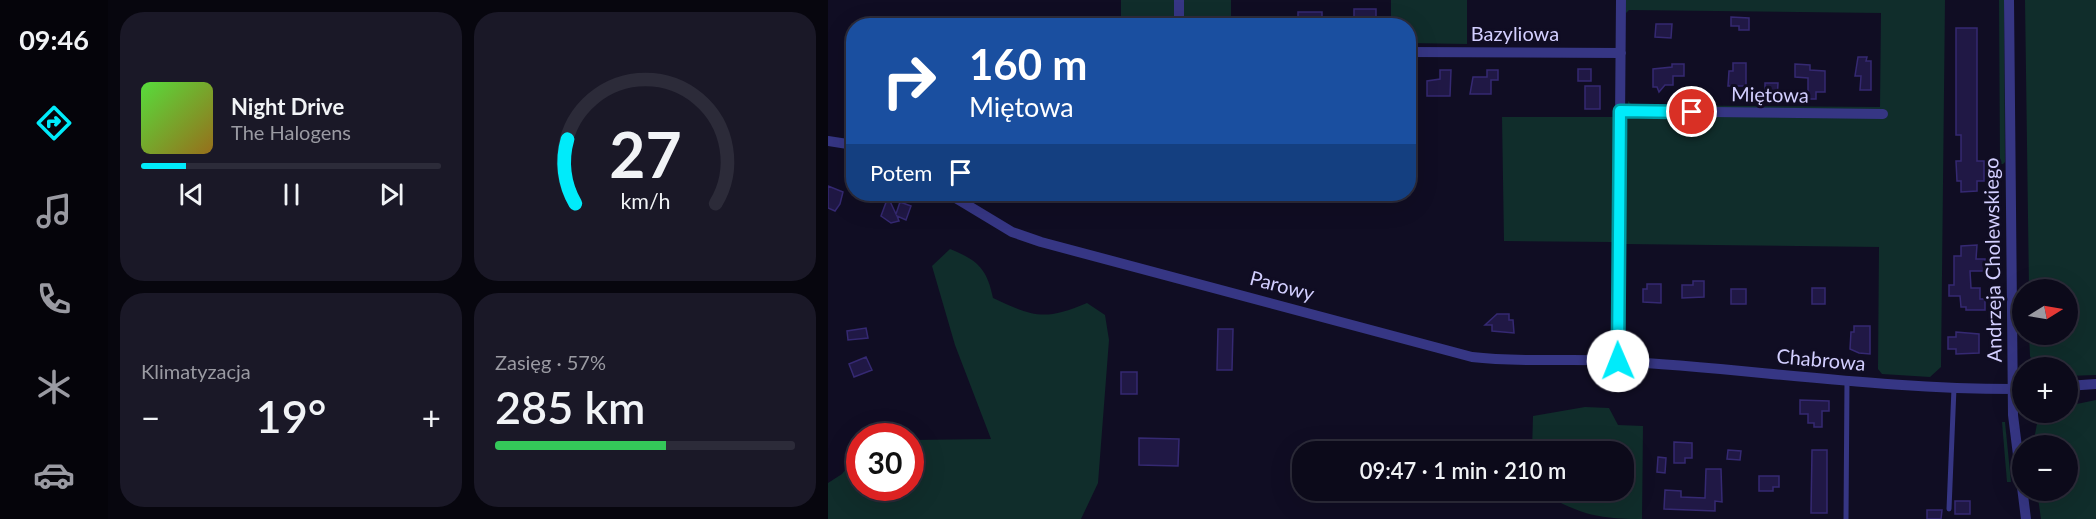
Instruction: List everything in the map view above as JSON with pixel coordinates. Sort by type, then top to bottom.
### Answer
[{"type":"street","points":[[1179,0],[1179,18]]},
{"type":"street","points":[[1618,361],[1621,0]]},
{"type":"street","name":"Andrzeja Cholewskiego","points":[[2009,0],[2016,357]]},
{"type":"street","name":"Bazyliowa","points":[[1416,52],[1621,53]]},
{"type":"street","name":"Miętowa","points":[[1620,111],[1883,114]]},
{"type":"street","points":[[828,141],[846,144]]},
{"type":"street","name":"Parowy","points":[[961,201],[1012,232],[1041,242],[1472,357],[1503,361],[1618,361]]},
{"type":"street","name":"Chabrowa","points":[[1618,361],[1954,388],[2012,389]]},
{"type":"street","points":[[2078,385],[2096,384]]},
{"type":"street","name":"Andrzeja Cholewskiego","points":[[2017,423],[2018,470],[2026,519]]},
{"type":"lane","points":[[1846,519],[1847,380]]},
{"type":"lane","points":[[1949,509],[1954,388]]},
{"type":"green space","points":[[1121,0],[1174,0],[1174,18],[1121,18]]},
{"type":"green space","points":[[1182,0],[1231,0],[1231,18],[1182,18]]},
{"type":"green space","points":[[1391,0],[1467,0],[1467,44],[1416,43],[1416,18],[1391,18]]},
{"type":"green space","points":[[1626,0],[1945,0],[1941,367],[1930,377],[1882,374],[1878,369],[1879,247],[1624,244],[1628,101],[1632,105],[1880,107],[1881,13],[1629,10],[1626,13]]},
{"type":"green space","points":[[1999,0],[2004,0],[2005,162],[2003,164],[2000,164]]},
{"type":"green space","points":[[2025,0],[2096,0],[2096,375],[2078,376],[2078,357],[2030,357],[2029,345],[2078,345],[2078,279],[2029,279]]},
{"type":"green space","points":[[1502,117],[1613,117],[1612,242],[1504,241]]},
{"type":"green space","points":[[950,249],[974,261],[988,279],[993,298],[1007,304],[1029,313],[1049,314],[1087,303],[1105,315],[1109,340],[1098,483],[1081,519],[828,519],[828,483],[846,469],[846,501],[924,501],[924,440],[991,439],[955,345],[932,266]]},
{"type":"green space","points":[[2096,400],[2096,519],[2041,519],[2038,501],[2078,501],[2078,435],[2035,435],[2037,423],[2078,423],[2078,404]]},
{"type":"green space","points":[[1585,407],[1609,408],[1618,425],[1643,426],[1642,519],[1588,514],[1558,501],[1634,501],[1634,441],[1532,441],[1533,416]]},
{"type":"green space","points":[[2002,422],[2005,422],[2011,482],[2007,482]]},
{"type":"building","points":[[1354,9],[1376,9],[1376,18],[1354,18]]},
{"type":"building","points":[[1298,12],[1322,12],[1322,18],[1298,18]]},
{"type":"building","points":[[1731,17],[1749,18],[1749,30],[1739,30],[1739,26],[1731,26]]},
{"type":"building","points":[[1656,24],[1672,24],[1671,38],[1655,37]]},
{"type":"building","points":[[1956,28],[1977,28],[1977,161],[1984,161],[1984,181],[1977,181],[1977,191],[1961,192],[1961,181],[1957,181],[1956,161],[1961,161],[1961,135],[1956,135]]},
{"type":"building","points":[[1858,57],[1867,57],[1866,61],[1871,61],[1871,90],[1860,90],[1861,76],[1855,76]]},
{"type":"building","points":[[1733,63],[1746,63],[1746,86],[1728,86],[1729,71],[1733,71]]},
{"type":"building","points":[[1672,64],[1684,64],[1684,76],[1673,76],[1673,85],[1665,85],[1659,92],[1657,87],[1653,87],[1653,69],[1672,67]]},
{"type":"building","points":[[1795,64],[1810,65],[1810,70],[1825,71],[1825,92],[1816,92],[1816,99],[1808,99],[1808,78],[1795,77]]},
{"type":"building","points":[[1578,69],[1591,69],[1591,81],[1578,81]]},
{"type":"building","points":[[1440,70],[1451,70],[1450,96],[1427,96],[1427,81],[1440,79]]},
{"type":"building","points":[[1487,70],[1498,70],[1498,80],[1491,80],[1491,94],[1470,94],[1473,77],[1487,77]]},
{"type":"building","points":[[1765,83],[1778,83],[1777,101],[1760,101],[1760,91],[1765,91]]},
{"type":"building","points":[[1585,86],[1600,86],[1600,109],[1585,109]]},
{"type":"building","points":[[828,186],[843,192],[840,204],[835,211],[828,208]]},
{"type":"building","points":[[887,201],[890,201],[896,214],[900,202],[911,206],[906,220],[897,216],[899,221],[891,223],[881,216]]},
{"type":"building","points":[[1977,245],[1976,259],[1985,259],[1985,271],[1970,271],[1971,288],[1980,288],[1980,299],[1985,299],[1985,310],[1966,310],[1966,307],[1961,307],[1960,296],[1949,296],[1949,285],[1954,285],[1954,256],[1961,256],[1961,246]]},
{"type":"building","points":[[1693,281],[1704,281],[1704,297],[1682,298],[1682,285],[1693,285]]},
{"type":"building","points":[[1647,284],[1661,284],[1661,303],[1643,302],[1643,289],[1647,289]]},
{"type":"building","points":[[1812,288],[1825,288],[1825,304],[1812,304]]},
{"type":"building","points":[[1731,289],[1746,289],[1746,304],[1731,304]]},
{"type":"building","points":[[1497,314],[1509,314],[1509,320],[1513,320],[1514,333],[1492,331],[1492,325],[1485,325]]},
{"type":"building","points":[[1854,326],[1870,326],[1870,354],[1850,349],[1851,332],[1854,332]]},
{"type":"building","points":[[866,328],[868,338],[848,340],[847,331]]},
{"type":"building","points":[[1218,329],[1233,329],[1232,370],[1217,370]]},
{"type":"building","points":[[1956,332],[1979,334],[1979,353],[1956,354],[1956,349],[1948,349],[1948,337],[1956,337]]},
{"type":"building","points":[[866,357],[872,370],[854,377],[849,364]]},
{"type":"building","points":[[1121,372],[1137,372],[1137,394],[1121,394]]},
{"type":"building","points":[[1800,400],[1829,401],[1829,411],[1822,411],[1822,427],[1814,427],[1814,423],[1808,423],[1808,414],[1800,414]]},
{"type":"building","points":[[1139,438],[1179,439],[1178,466],[1139,465]]},
{"type":"building","points":[[1674,442],[1692,443],[1692,458],[1685,458],[1685,463],[1674,463]]},
{"type":"building","points":[[1728,450],[1741,451],[1740,460],[1727,459]]},
{"type":"building","points":[[1812,450],[1827,450],[1827,513],[1811,513]]},
{"type":"building","points":[[1658,457],[1666,458],[1665,473],[1657,472]]},
{"type":"building","points":[[1706,469],[1721,469],[1722,502],[1715,501],[1715,511],[1664,509],[1665,490],[1681,491],[1681,497],[1705,498]]},
{"type":"building","points":[[1759,476],[1779,476],[1779,487],[1773,487],[1773,491],[1759,491]]},
{"type":"building","points":[[1955,501],[1970,501],[1970,514],[1955,514]]},
{"type":"building","points":[[1927,510],[1942,510],[1941,519],[1927,519]]},
{"type":"route","points":[[1618,361],[1620,111],[1692,112]]}]
